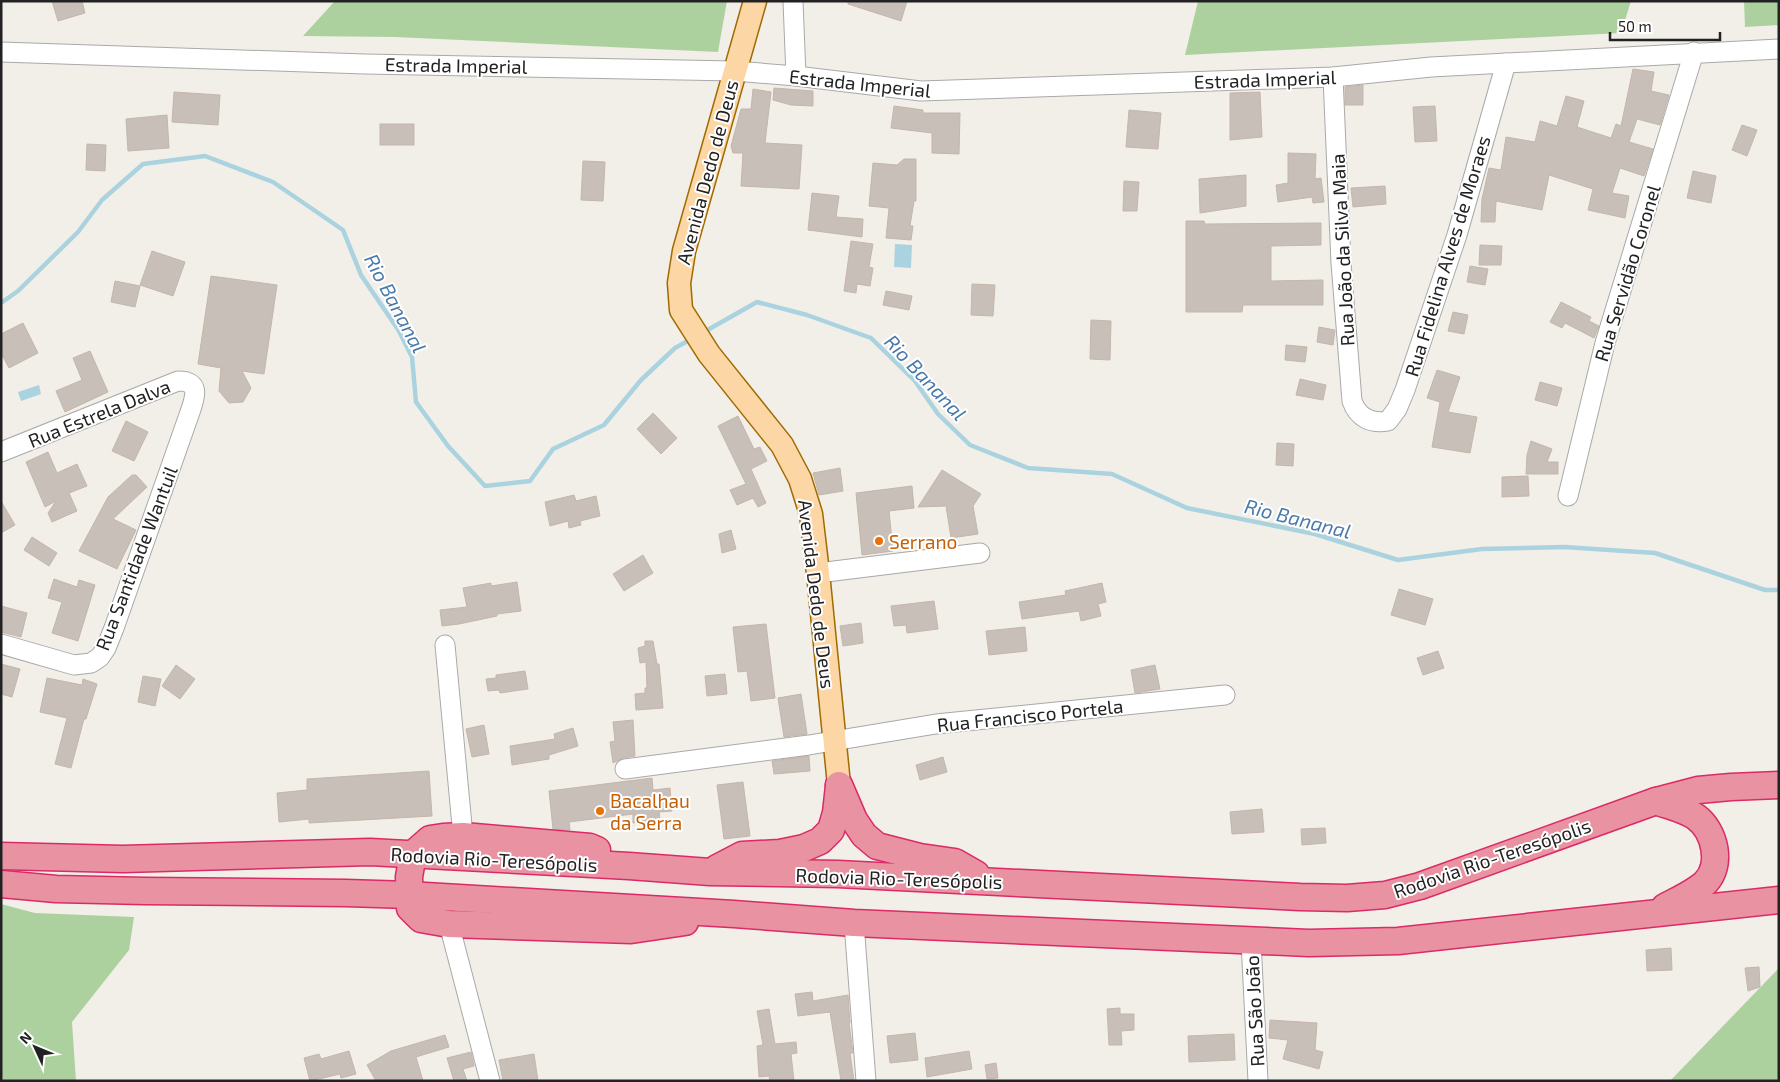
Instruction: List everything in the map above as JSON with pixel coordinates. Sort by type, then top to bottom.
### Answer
[{"type":"highway","points":[[710,872],[742,855],[804,848],[820,841],[831,830],[836,813],[839,785]]},
{"type":"highway","points":[[839,785],[854,820],[864,835],[877,846],[920,857],[955,862],[987,881]]},
{"type":"highway","name":"Rodovia Rio-Teresópolis","points":[[1,856],[123,859],[370,852],[710,872],[838,874],[1346,898],[1385,894],[1420,886],[1656,801],[1698,790],[1779,786]]},
{"type":"highway","points":[[1655,912],[1691,893],[1706,882],[1714,871],[1716,856],[1712,841],[1703,823],[1682,810],[1656,801]]},
{"type":"highway","points":[[629,866],[590,847],[463,836],[430,839],[413,854],[409,895],[410,908],[422,919],[449,924],[631,930],[734,914]]},
{"type":"highway","points":[[1,884],[56,889],[409,895],[854,922],[1309,942],[1398,941],[1779,900]]},
{"type":"main road","name":"Avenida Dedo de Deus","points":[[755,1],[684,251],[679,283],[682,310],[709,354],[782,445],[800,479],[811,514],[839,785]]},
{"type":"street","points":[[793,1],[796,76]]},
{"type":"street","name":"Estrada Imperial","points":[[1,52],[355,63],[734,71],[796,76],[920,91],[1333,77],[1431,68],[1694,52],[1779,49]]},
{"type":"street","name":"Rua Servidão Coronel","points":[[1568,496],[1605,344],[1694,52]]},
{"type":"street","name":"Rua Fidelina Alves de Moraes","points":[[1364,418],[1378,423],[1388,421],[1397,409],[1405,390],[1457,235],[1506,64]]},
{"type":"street","name":"Rua João da Silva Maia","points":[[1333,77],[1341,263],[1352,401],[1356,411],[1364,418]]},
{"type":"street","name":"Rua Estrela Dalva","points":[[1,452],[178,381],[186,381],[195,390]]},
{"type":"street","name":"Rua Santidade Wantuil","points":[[1,644],[74,665],[91,663],[100,657],[106,648],[189,416],[195,390]]},
{"type":"street","points":[[818,573],[980,553]]},
{"type":"street","points":[[445,645],[463,836]]},
{"type":"street","name":"Rua Francisco Portela","points":[[625,769],[809,744],[936,724],[1225,695]]},
{"type":"street","points":[[854,922],[866,1081]]},
{"type":"street","points":[[449,924],[490,1081]]},
{"type":"street","name":"Rua São João","points":[[1251,940],[1258,1081]]},
{"type":"green space","points":[[335,1],[727,1],[718,52],[395,37],[303,36]]},
{"type":"green space","points":[[1198,1],[1631,1],[1621,33],[1185,55]]},
{"type":"green space","points":[[1744,1],[1779,1],[1779,25],[1745,27]]},
{"type":"green space","points":[[1,904],[35,913],[134,917],[129,950],[72,1022],[76,1081],[1,1081]]},
{"type":"green space","points":[[1779,968],[1779,1081],[1670,1081]]},
{"type":"water","points":[[895,244],[912,245],[911,268],[894,267]]},
{"type":"water","points":[[39,385],[41,394],[21,401],[18,392]]},
{"type":"building","points":[[52,1],[82,1],[85,13],[58,21]]},
{"type":"building","points":[[848,1],[907,1],[901,21],[848,4]]},
{"type":"building","points":[[1633,69],[1654,72],[1651,91],[1669,95],[1660,125],[1637,119],[1629,142],[1653,149],[1644,176],[1620,168],[1612,193],[1629,196],[1625,218],[1588,210],[1593,189],[1549,175],[1542,210],[1496,201],[1495,222],[1481,222],[1482,199],[1489,168],[1501,170],[1506,137],[1535,142],[1540,121],[1557,126],[1566,96],[1584,101],[1577,127],[1611,138],[1616,124],[1621,126]]},
{"type":"building","points":[[1363,85],[1363,105],[1345,105],[1345,87]]},
{"type":"building","points":[[774,88],[813,91],[813,106],[791,105],[773,100]]},
{"type":"building","points":[[753,89],[771,92],[765,143],[802,145],[799,189],[741,186],[743,153],[733,153],[731,146],[741,109],[751,109]]},
{"type":"building","points":[[174,92],[220,95],[218,125],[172,122]]},
{"type":"building","points":[[1260,92],[1262,137],[1230,140],[1230,93]]},
{"type":"building","points":[[894,106],[923,110],[923,113],[960,113],[959,154],[932,153],[932,133],[891,128]]},
{"type":"building","points":[[1435,106],[1437,141],[1415,142],[1413,107]]},
{"type":"building","points":[[1129,110],[1161,113],[1158,149],[1126,147]]},
{"type":"building","points":[[167,115],[169,148],[128,151],[126,119]]},
{"type":"building","points":[[380,124],[414,124],[414,145],[380,145]]},
{"type":"building","points":[[1742,125],[1757,130],[1747,156],[1732,150]]},
{"type":"building","points":[[87,144],[106,145],[105,171],[86,170]]},
{"type":"building","points":[[1288,153],[1316,154],[1315,179],[1321,178],[1324,202],[1313,203],[1312,197],[1278,202],[1276,185],[1288,183]]},
{"type":"building","points":[[904,159],[916,159],[916,201],[914,201],[910,226],[913,226],[911,240],[886,238],[889,208],[869,206],[873,163],[897,165]]},
{"type":"building","points":[[583,161],[605,162],[603,201],[581,200]]},
{"type":"building","points":[[1693,171],[1716,176],[1711,203],[1687,198]]},
{"type":"building","points":[[1246,175],[1246,206],[1200,213],[1199,179]]},
{"type":"building","points":[[1124,181],[1139,182],[1137,211],[1123,211]]},
{"type":"building","points":[[1385,186],[1386,204],[1353,207],[1351,188]]},
{"type":"building","points":[[812,193],[839,196],[836,217],[863,219],[862,237],[808,230]]},
{"type":"building","points":[[1186,221],[1204,221],[1205,224],[1321,223],[1321,245],[1271,246],[1271,281],[1323,280],[1323,305],[1243,305],[1242,312],[1186,312]]},
{"type":"building","points":[[851,241],[873,244],[869,267],[873,268],[870,286],[857,284],[856,293],[844,291]]},
{"type":"building","points":[[1480,245],[1502,246],[1501,265],[1479,265]]},
{"type":"building","points":[[152,251],[185,262],[173,296],[140,285]]},
{"type":"building","points":[[1470,266],[1488,269],[1485,285],[1467,282]]},
{"type":"building","points":[[211,276],[277,285],[264,374],[242,371],[251,388],[243,402],[229,403],[219,391],[221,368],[198,364]]},
{"type":"building","points":[[115,281],[140,286],[135,307],[111,302]]},
{"type":"building","points":[[972,284],[995,285],[993,316],[971,315]]},
{"type":"building","points":[[886,291],[912,296],[909,310],[883,305]]},
{"type":"building","points":[[1561,302],[1591,317],[1589,321],[1599,326],[1594,338],[1565,323],[1562,328],[1550,322]]},
{"type":"building","points":[[1453,312],[1468,315],[1464,334],[1448,331]]},
{"type":"building","points":[[1091,320],[1111,321],[1110,360],[1090,359]]},
{"type":"building","points":[[23,323],[38,353],[9,368],[1,353],[1,334]]},
{"type":"building","points":[[1319,327],[1335,330],[1333,345],[1317,342]]},
{"type":"building","points":[[1286,345],[1307,347],[1305,362],[1285,360]]},
{"type":"building","points":[[90,351],[108,392],[65,412],[56,391],[82,380],[73,358]]},
{"type":"building","points":[[1437,370],[1460,377],[1448,412],[1477,417],[1470,453],[1432,447],[1440,402],[1427,398]]},
{"type":"building","points":[[1300,379],[1326,385],[1323,400],[1296,395]]},
{"type":"building","points":[[1540,382],[1562,388],[1557,406],[1535,400]]},
{"type":"building","points":[[653,413],[677,438],[661,454],[637,429]]},
{"type":"building","points":[[738,416],[754,449],[760,447],[767,461],[751,469],[766,503],[758,507],[753,498],[737,505],[730,490],[746,484],[718,426]]},
{"type":"building","points":[[126,421],[148,432],[134,461],[112,451]]},
{"type":"building","points":[[1531,441],[1552,449],[1547,462],[1558,462],[1558,474],[1526,474],[1527,455]]},
{"type":"building","points":[[1277,443],[1294,444],[1293,466],[1276,465]]},
{"type":"building","points":[[48,452],[57,473],[77,464],[87,486],[69,493],[77,511],[52,522],[48,513],[56,501],[45,507],[26,462]]},
{"type":"building","points":[[840,468],[843,491],[819,495],[813,473]]},
{"type":"building","points":[[942,470],[981,494],[973,506],[978,534],[951,538],[946,506],[918,507]]},
{"type":"building","points":[[132,475],[136,475],[147,487],[113,519],[136,530],[117,569],[79,551],[108,497]]},
{"type":"building","points":[[1528,476],[1529,496],[1502,497],[1502,477]]},
{"type":"building","points":[[912,486],[914,508],[889,511],[893,551],[862,555],[856,493]]},
{"type":"building","points":[[574,495],[576,501],[596,496],[600,516],[580,521],[581,525],[569,528],[568,521],[550,526],[545,502]]},
{"type":"building","points":[[1,501],[15,525],[1,533]]},
{"type":"building","points":[[731,530],[736,549],[722,553],[719,534]]},
{"type":"building","points":[[32,537],[57,553],[49,566],[24,550]]},
{"type":"building","points":[[643,555],[653,573],[624,591],[613,574]]},
{"type":"building","points":[[54,579],[77,587],[79,580],[95,585],[78,641],[52,633],[62,602],[48,598]]},
{"type":"building","points":[[517,582],[521,611],[497,614],[497,616],[442,626],[440,610],[467,607],[463,588],[491,583],[491,586]]},
{"type":"building","points":[[1102,583],[1106,602],[1098,604],[1101,616],[1081,621],[1079,611],[1022,619],[1019,602],[1066,595],[1065,591]]},
{"type":"building","points":[[1399,589],[1433,599],[1425,625],[1391,615]]},
{"type":"building","points":[[934,601],[938,629],[907,633],[906,625],[894,626],[891,606]]},
{"type":"building","points":[[1,606],[27,613],[21,637],[1,632]]},
{"type":"building","points":[[861,623],[863,643],[843,646],[840,626]]},
{"type":"building","points":[[766,624],[775,698],[751,701],[747,671],[738,672],[733,627]]},
{"type":"building","points":[[1025,627],[1027,651],[989,655],[986,631]]},
{"type":"building","points":[[645,641],[653,641],[657,664],[659,664],[663,708],[636,710],[635,694],[645,693],[645,688],[647,688],[646,662],[640,663],[638,648],[645,646]]},
{"type":"building","points":[[1438,651],[1444,668],[1423,675],[1417,658]]},
{"type":"building","points":[[1,664],[20,669],[12,697],[1,694]]},
{"type":"building","points":[[176,665],[195,679],[180,699],[162,686]]},
{"type":"building","points":[[1155,665],[1160,689],[1135,693],[1131,670]]},
{"type":"building","points":[[525,671],[528,689],[500,693],[499,690],[488,691],[486,679],[496,678],[496,675]]},
{"type":"building","points":[[725,674],[727,694],[707,696],[705,676]]},
{"type":"building","points":[[143,676],[161,679],[155,706],[138,702]]},
{"type":"building","points":[[47,678],[82,685],[83,679],[97,684],[86,719],[84,719],[71,768],[55,764],[67,718],[40,712]]},
{"type":"building","points":[[801,694],[807,734],[784,737],[778,698]]},
{"type":"building","points":[[633,720],[635,756],[623,758],[613,763],[610,742],[615,741],[613,722]]},
{"type":"building","points":[[484,725],[489,754],[472,757],[466,729]]},
{"type":"building","points":[[573,728],[578,746],[549,755],[549,759],[512,765],[510,746],[555,739],[554,734]]},
{"type":"building","points":[[809,756],[810,771],[774,774],[772,761]]},
{"type":"building","points":[[943,757],[947,772],[920,780],[916,765]]},
{"type":"building","points":[[429,771],[432,816],[309,823],[309,819],[279,822],[277,793],[307,790],[307,779]]},
{"type":"building","points":[[652,778],[653,790],[670,788],[672,811],[659,812],[660,819],[633,823],[633,814],[569,822],[570,830],[553,829],[549,791]]},
{"type":"building","points":[[743,782],[750,836],[724,839],[717,785]]},
{"type":"building","points":[[1262,809],[1264,832],[1232,834],[1230,812]]},
{"type":"building","points":[[1325,828],[1326,843],[1302,845],[1301,829]]},
{"type":"building","points":[[1671,948],[1672,970],[1647,971],[1646,950]]},
{"type":"building","points":[[1759,967],[1760,987],[1748,991],[1745,968]]},
{"type":"building","points":[[812,992],[813,1001],[848,995],[853,1053],[850,1053],[854,1081],[841,1081],[830,1012],[798,1016],[795,994]]},
{"type":"building","points":[[1120,1008],[1120,1014],[1134,1014],[1134,1030],[1121,1031],[1122,1045],[1109,1045],[1107,1009]]},
{"type":"building","points":[[769,1009],[775,1044],[796,1042],[797,1053],[791,1054],[794,1081],[770,1081],[769,1076],[759,1077],[757,1046],[763,1045],[757,1011]]},
{"type":"building","points":[[1270,1020],[1317,1023],[1315,1050],[1323,1052],[1319,1069],[1283,1059],[1288,1040],[1269,1038]]},
{"type":"building","points":[[915,1033],[918,1060],[890,1063],[887,1036]]},
{"type":"building","points":[[1234,1034],[1235,1060],[1189,1062],[1188,1036]]},
{"type":"building","points":[[445,1035],[449,1047],[416,1057],[423,1081],[376,1081],[367,1065],[391,1051]]},
{"type":"building","points":[[349,1051],[356,1074],[341,1078],[340,1074],[310,1081],[304,1058],[319,1054],[321,1059]]},
{"type":"building","points":[[969,1051],[972,1069],[927,1077],[925,1058]]},
{"type":"building","points":[[471,1052],[474,1066],[463,1069],[467,1081],[454,1081],[447,1058]]},
{"type":"building","points":[[534,1054],[538,1081],[503,1081],[499,1060]]},
{"type":"building","points":[[996,1063],[998,1078],[987,1079],[985,1065]]},
{"type":"waterway","name":"Rio Bananal","points":[[1,303],[18,291],[78,232],[102,200],[143,164],[205,156],[273,182],[343,230],[361,275],[399,331],[412,357],[416,402],[448,446],[485,486],[530,481],[553,449],[604,425],[641,380],[675,348],[693,338]]},
{"type":"waterway","name":"Rio Bananal","points":[[704,332],[757,302],[807,315],[871,338],[915,381],[938,414],[970,445],[1028,468],[1112,474],[1187,508],[1315,534],[1398,560],[1482,549],[1564,547],[1655,553],[1765,590],[1779,590]]},
{"type":"place","name":"Serrano","points":[[879,541]]},
{"type":"place","name":"Bacalhau da Serra","points":[[600,811]]}]
